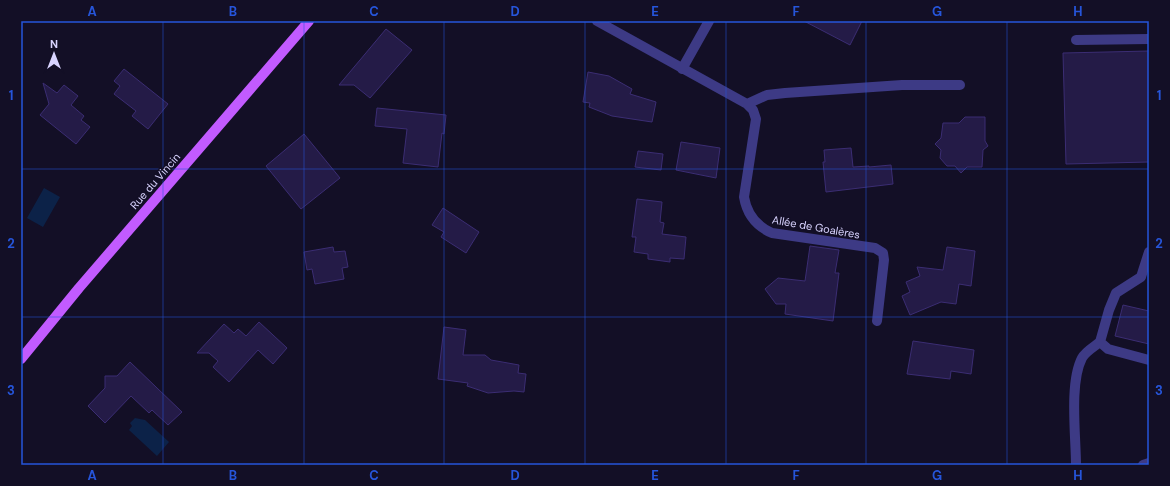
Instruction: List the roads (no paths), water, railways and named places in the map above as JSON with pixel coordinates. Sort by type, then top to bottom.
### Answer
[{"type":"main road","name":"Rue du Vincin","points":[[21,359],[79,288],[309,21]]},
{"type":"street","points":[[597,21],[747,104],[767,96],[785,93],[902,85],[960,85]]},
{"type":"street","points":[[682,69],[709,21]]},
{"type":"street","points":[[1076,40],[1149,39]]},
{"type":"street","name":"Allée de Goalères","points":[[747,104],[753,110],[756,119],[744,198],[746,207],[752,219],[762,229],[772,233],[875,248],[883,253],[884,260],[877,321]]},
{"type":"street","points":[[1076,465],[1075,401],[1077,376],[1082,357],[1100,342],[1109,310],[1116,293],[1141,277],[1149,252]]},
{"type":"street","points":[[1100,342],[1108,349],[1149,360]]},
{"type":"street","points":[[1143,465],[1149,463]]},
{"type":"water","points":[[44,188],[60,197],[43,227],[27,218]]},
{"type":"water","points":[[135,418],[145,420],[169,442],[157,456],[129,430],[132,426],[130,423]]}]
